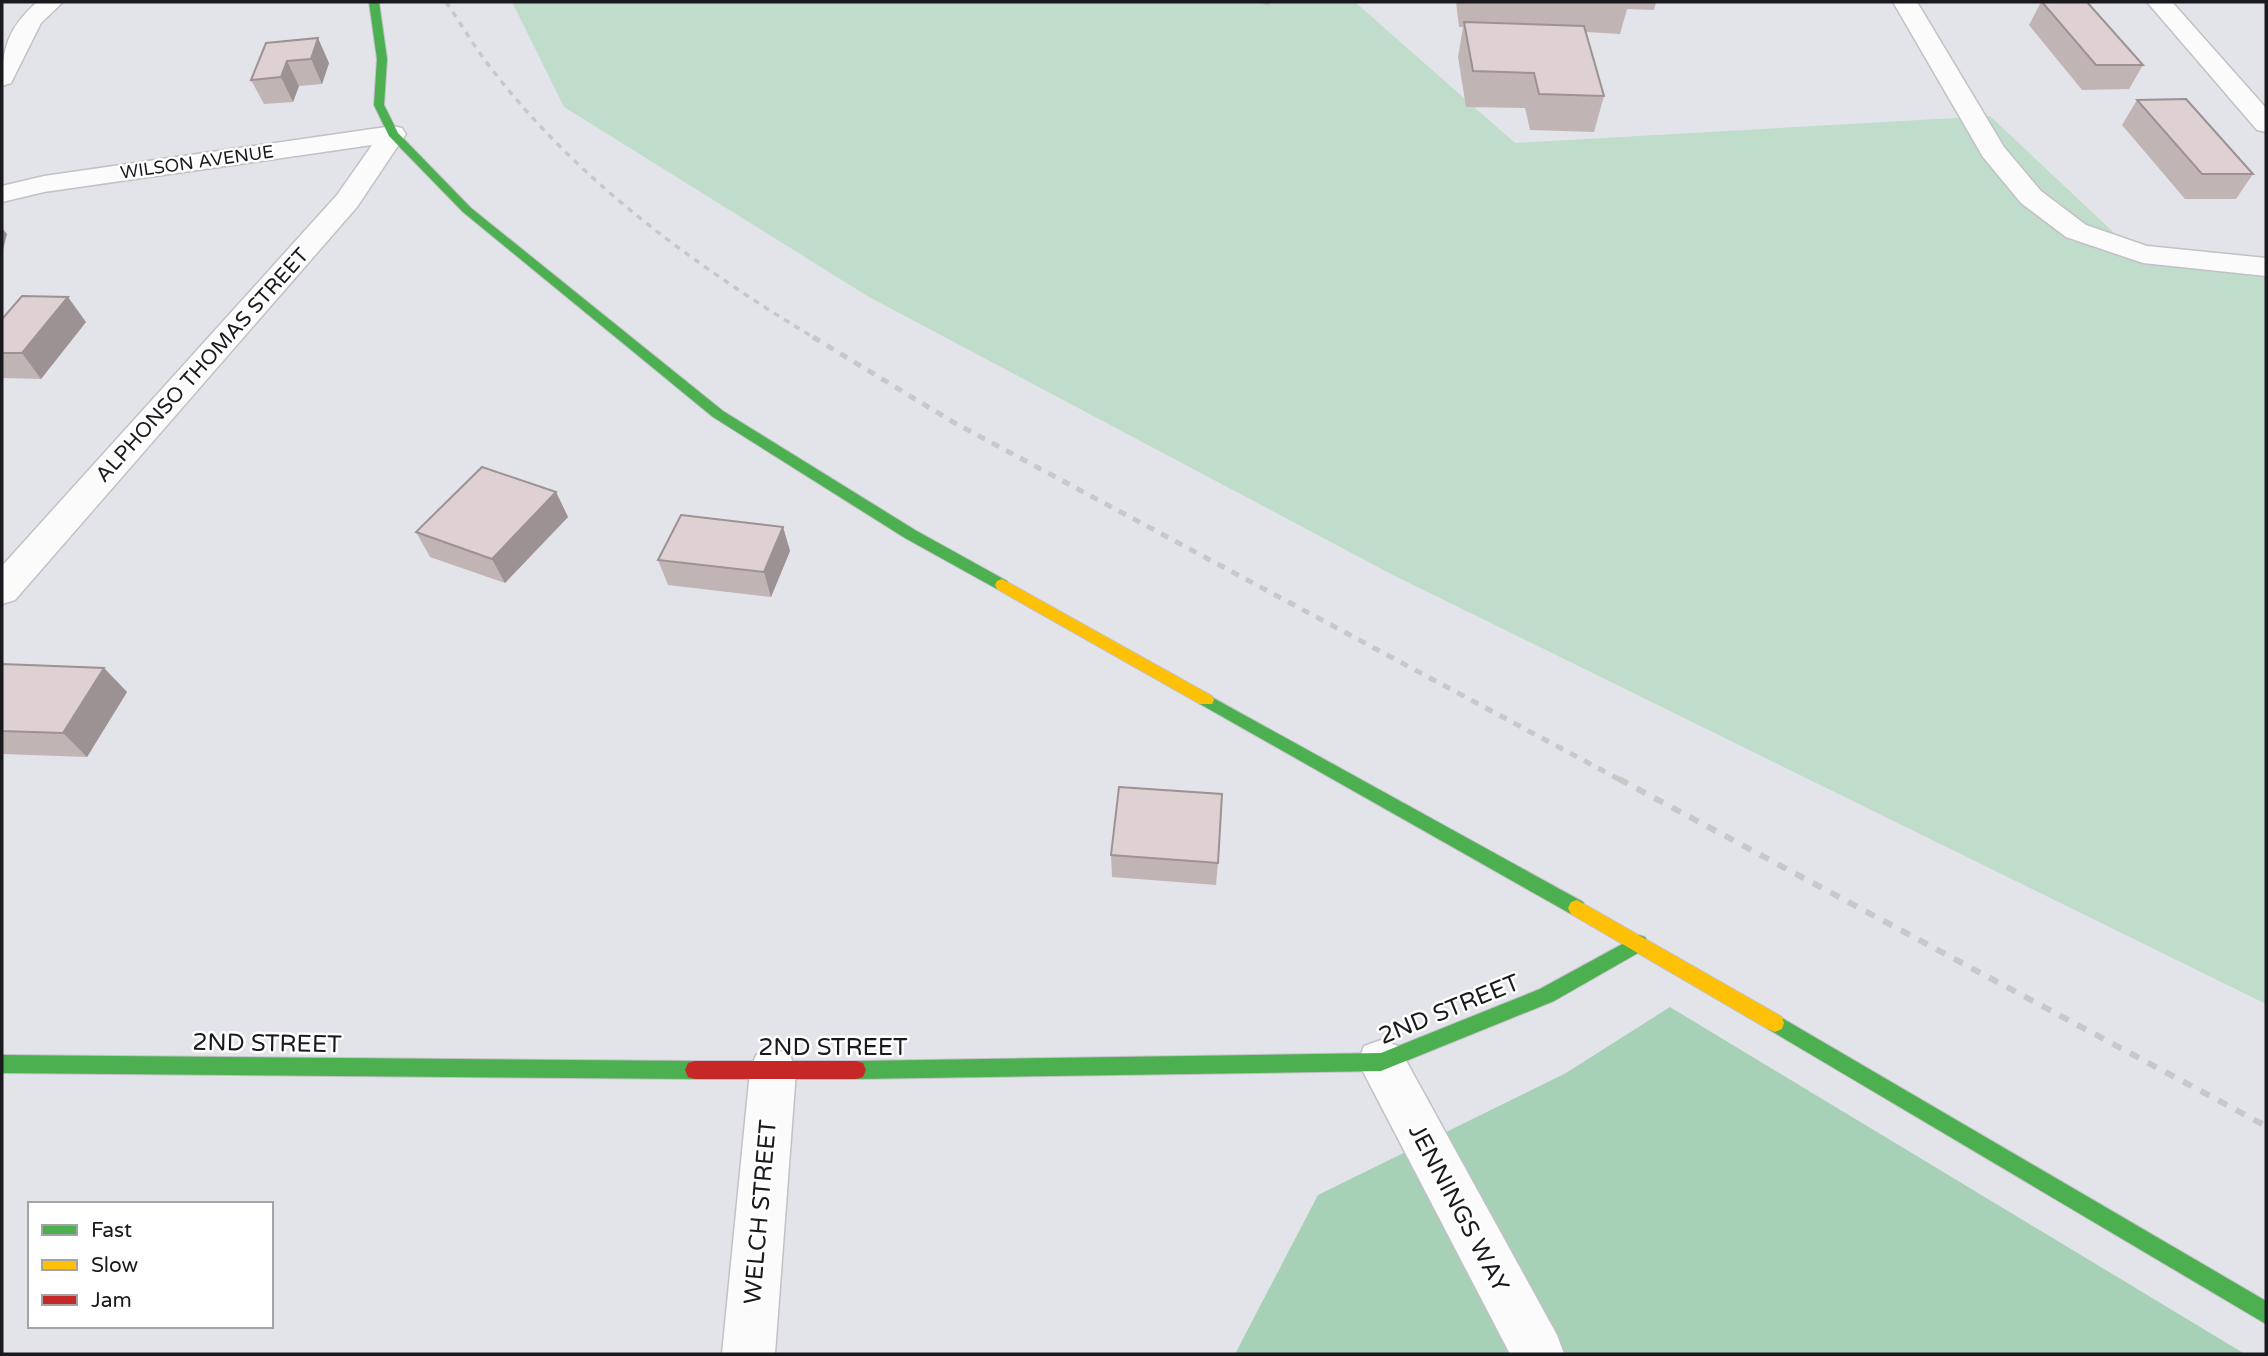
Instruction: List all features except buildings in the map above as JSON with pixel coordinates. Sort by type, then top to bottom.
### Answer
[{"type":"street","points":[[2,78],[31,20],[51,2]]},
{"type":"street","points":[[374,2],[382,59],[379,105],[393,134],[467,210],[718,414],[910,534],[1639,943],[2266,1313]]},
{"type":"street","points":[[1905,2],[1993,151],[2031,197],[2076,232],[2143,254],[2266,267]]},
{"type":"street","points":[[2159,2],[2266,124]]},
{"type":"street","name":"WILSON AVENUE","points":[[2,194],[44,184],[393,134]]},
{"type":"street","name":"ALPHONSO THOMAS STREET","points":[[2,590],[347,201],[393,134]]},
{"type":"street","name":"2ND STREET","points":[[2,1064],[772,1071],[1073,1069],[1381,1062],[1547,995],[1639,943]]},
{"type":"street","name":"JENNINGS WAY","points":[[1381,1062],[1538,1354]]},
{"type":"street","name":"WELCH STREET","points":[[748,1354],[772,1071]]},
{"type":"green space","points":[[512,2],[1355,2],[1515,143],[1990,116],[2145,262],[2266,264],[2266,1004],[1393,575],[869,297],[564,107]]},
{"type":"green space","points":[[1670,1007],[2245,1354],[1235,1354],[1318,1195],[1566,1073]]},
{"type":"railway","points":[[446,2],[487,64],[528,112],[602,186],[684,252],[816,339]]},
{"type":"railway","points":[[813,337],[953,422],[1622,781]]},
{"type":"railway","points":[[1619,779],[2266,1126]]},
{"type":"traffic: fast","points":[[374,2],[382,59],[379,105],[393,134],[467,210],[718,414],[910,534],[1002,585]]},
{"type":"traffic: fast","points":[[1206,700],[1577,908]]},
{"type":"traffic: fast","points":[[856,1070],[1381,1062],[1547,995],[1639,943]]},
{"type":"traffic: fast","points":[[1775,1023],[2266,1313]]},
{"type":"traffic: fast","points":[[2,1064],[695,1070]]},
{"type":"traffic: slow","points":[[1002,585],[1206,700]]},
{"type":"traffic: slow","points":[[1577,908],[1775,1023]]},
{"type":"traffic: jam","points":[[695,1070],[856,1070]]}]
